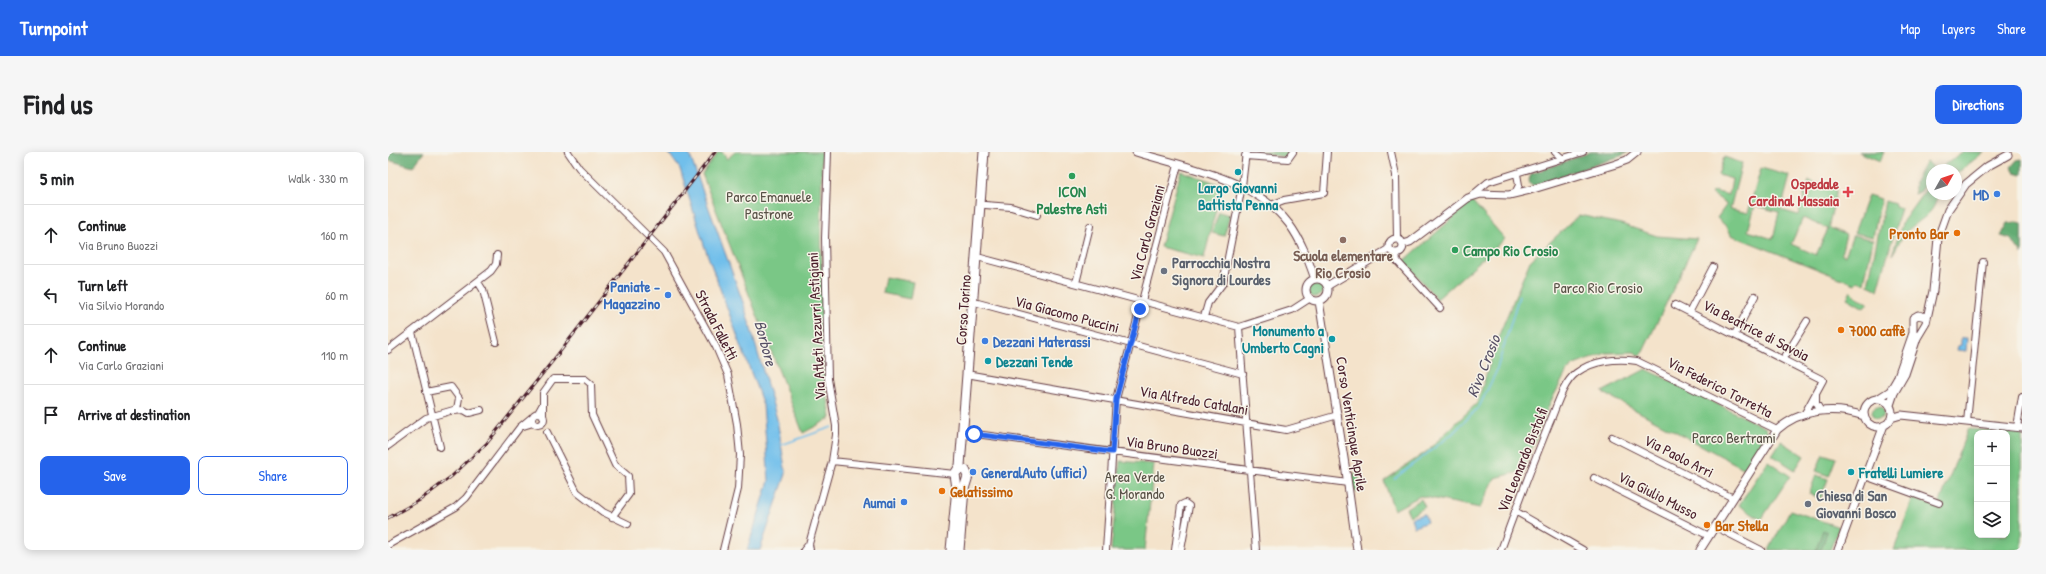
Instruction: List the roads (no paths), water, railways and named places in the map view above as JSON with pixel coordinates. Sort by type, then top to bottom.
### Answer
[{"type":"main road","name":"Corso Torino","points":[[951,550],[959,471],[984,152]]},
{"type":"main road","name":"Corso Torino","points":[[959,471],[968,433],[990,152]]},
{"type":"main road","name":"Corso Torino","points":[[959,471],[968,476],[964,488],[959,550]]},
{"type":"street","name":"Strada Falletti","points":[[568,152],[579,168],[664,252],[716,347],[728,375],[738,424],[740,455],[738,489],[723,550]]},
{"type":"street","name":"Via Atleti Azzurri Astigiani","points":[[804,550],[809,547],[832,461],[836,426],[828,379],[824,238],[828,152]]},
{"type":"street","points":[[1136,152],[1242,186],[1271,205],[1288,223],[1300,241],[1314,279]]},
{"type":"street","points":[[1204,317],[1208,303],[1223,283],[1242,186],[1246,154],[1288,159],[1293,152]]},
{"type":"street","points":[[1271,205],[1284,200],[1324,192],[1327,152]]},
{"type":"street","points":[[1391,152],[1396,175],[1400,242],[1402,250],[1396,253]]},
{"type":"street","points":[[1555,152],[1563,159]]},
{"type":"street","points":[[1327,286],[1389,248],[1391,241],[1410,242],[1488,182],[1583,152]]},
{"type":"street","points":[[1468,198],[1481,194],[1515,193],[1530,190],[1616,164],[1627,160],[1637,152]]},
{"type":"street","points":[[1891,418],[1890,407],[1894,393],[1905,374],[1917,338],[1926,323],[1926,317],[1931,301],[1938,238],[1948,210],[1966,184],[1988,166],[2008,155]]},
{"type":"street","name":"Via Carlo Graziani","points":[[1106,550],[1110,452],[1116,399],[1178,165]]},
{"type":"street","points":[[1515,193],[1519,185],[1517,174]]},
{"type":"street","points":[[1519,182],[1530,190]]},
{"type":"street","points":[[985,205],[1011,207],[1037,215]]},
{"type":"street","points":[[1076,283],[1090,226]]},
{"type":"street","points":[[1389,248],[1396,253],[1397,261],[1440,308]]},
{"type":"street","points":[[388,350],[491,271],[496,264],[497,255]]},
{"type":"street","points":[[981,258],[1240,327],[1292,310],[1309,298]]},
{"type":"street","points":[[1967,422],[1983,262]]},
{"type":"street","points":[[1690,311],[1713,267]]},
{"type":"street","points":[[1314,279],[1322,280],[1327,286],[1326,298],[1319,302],[1309,298],[1305,292],[1306,285],[1314,279]]},
{"type":"street","points":[[478,282],[483,290],[496,342]]},
{"type":"street","points":[[1736,334],[1755,296]]},
{"type":"street","name":"Corso Venticinque Aprile","points":[[1319,302],[1338,415],[1357,550]]},
{"type":"street","name":"Via Giacomo Puccini","points":[[978,303],[1243,374]]},
{"type":"street","name":"Via Beatrice di Savoia","points":[[1675,305],[1784,358],[1823,380],[1816,393]]},
{"type":"street","points":[[1852,412],[1864,407],[1870,400],[1879,398],[1890,391],[1897,379],[1912,333],[1914,318],[1918,315],[1926,317]]},
{"type":"street","points":[[1784,358],[1807,321]]},
{"type":"street","points":[[1240,327],[1249,470],[1256,550]]},
{"type":"street","points":[[412,332],[440,447]]},
{"type":"street","name":"Via Federico Torretta","points":[[1569,380],[1584,368],[1600,362],[1622,358],[1637,361],[1650,366],[1777,430]]},
{"type":"street","name":"Via Alfredo Catalani","points":[[972,375],[1116,399],[1286,430],[1338,415]]},
{"type":"street","points":[[538,420],[543,404],[543,393],[553,380],[585,378],[591,384],[592,416],[615,465],[628,476],[628,494],[612,516]]},
{"type":"street","name":"Via Leonardo Bistolfi","points":[[1501,550],[1514,511],[1569,380]]},
{"type":"street","points":[[426,392],[451,386],[459,398],[459,405],[454,411]]},
{"type":"street","points":[[1805,413],[1816,393]]},
{"type":"street","points":[[1816,393],[1816,403],[1821,411]]},
{"type":"street","points":[[1838,550],[1879,437],[1884,425],[1891,418],[1901,415],[2020,428],[2022,397]]},
{"type":"street","points":[[1879,398],[1901,415]]},
{"type":"street","points":[[1864,407],[1864,416],[1868,423],[1875,426],[1884,425]]},
{"type":"street","points":[[388,446],[426,418],[454,411],[464,410],[469,413],[481,410]]},
{"type":"street","points":[[1700,550],[1777,430],[1786,422],[1805,413],[1821,411],[1852,412],[1864,416]]},
{"type":"street","points":[[388,545],[461,502],[520,427],[538,420]]},
{"type":"street","points":[[538,420],[547,432],[577,492],[603,512],[628,524]]},
{"type":"street","points":[[1875,426],[1879,437]]},
{"type":"street","name":"Via Bruno Buozzi","points":[[968,433],[1348,483]]},
{"type":"street","name":"Via Paolo Arri","points":[[1612,437],[1733,498]]},
{"type":"street","points":[[832,461],[959,471]]},
{"type":"street","points":[[1865,476],[1939,503]]},
{"type":"street","name":"Via Giulio Musso","points":[[1594,478],[1709,536]]},
{"type":"street","points":[[1175,550],[1181,505],[1185,503],[1189,506],[1181,550]]},
{"type":"street","points":[[1514,511],[1583,550]]},
{"type":"street","points":[[1716,527],[1761,550]]},
{"type":"water","points":[[668,152],[687,152],[690,156],[744,305],[777,419],[786,474],[760,550],[747,550],[769,481],[763,405],[705,248],[680,169]]},
{"type":"water","points":[[1961,338],[1967,338],[1966,351],[1957,350],[1958,346],[1961,345]]},
{"type":"water","points":[[1424,514],[1427,522],[1414,527],[1411,518]]},
{"type":"waterway","name":"Rivo Crosio","points":[[1394,479],[1451,435],[1479,407],[1496,372],[1519,296]]},
{"type":"waterway","name":"Rivo Crosio","points":[[781,445],[832,427]]},
{"type":"railway","points":[[388,518],[420,500],[452,476],[487,443],[715,152]]},
{"type":"place","name":"Largo Giovanni Battista Penna","points":[[1238,172]]},
{"type":"place","name":"ICON Palestre Asti","points":[[1072,176]]},
{"type":"place","name":"Ospedale Cardinal Massaia","points":[[1848,192]]},
{"type":"place","name":"MD","points":[[1997,194]]},
{"type":"place","name":"Pronto Bar","points":[[1957,233]]},
{"type":"place","name":"Scuola elementare Rio Crosio","points":[[1343,240]]},
{"type":"place","name":"Campo Rio Crosio","points":[[1455,250]]},
{"type":"place","name":"Parrocchia Nostra Signora di Lourdes","points":[[1164,271]]},
{"type":"place","name":"Paniate - Magazzino","points":[[668,295]]},
{"type":"place","name":"7000 caffè","points":[[1841,330]]},
{"type":"place","name":"Monumento a Umberto Cagni","points":[[1332,339]]},
{"type":"place","name":"Dezzani Materassi","points":[[985,341]]},
{"type":"place","name":"Dezzani Tende","points":[[988,361]]},
{"type":"place","name":"GeneralAuto (uffici)","points":[[973,472]]},
{"type":"place","name":"Fratelli Lumiere","points":[[1851,472]]},
{"type":"place","name":"Gelatissimo","points":[[942,491]]},
{"type":"place","name":"Aumai","points":[[904,502]]},
{"type":"place","name":"Chiesa di San Giovanni Bosco","points":[[1808,504]]},
{"type":"place","name":"Bar Stella","points":[[1707,525]]},
{"type":"park label","name":"Parco Emanuele Pastrone","points":[[769,204]]},
{"type":"park label","name":"Parco Rio Crosio","points":[[1598,287]]},
{"type":"park label","name":"Parco Bertrami","points":[[1734,437]]},
{"type":"park label","name":"Area Verde G. Morando","points":[[1135,484]]},
{"type":"water label","name":"Borbore","points":[[766,343]]}]
